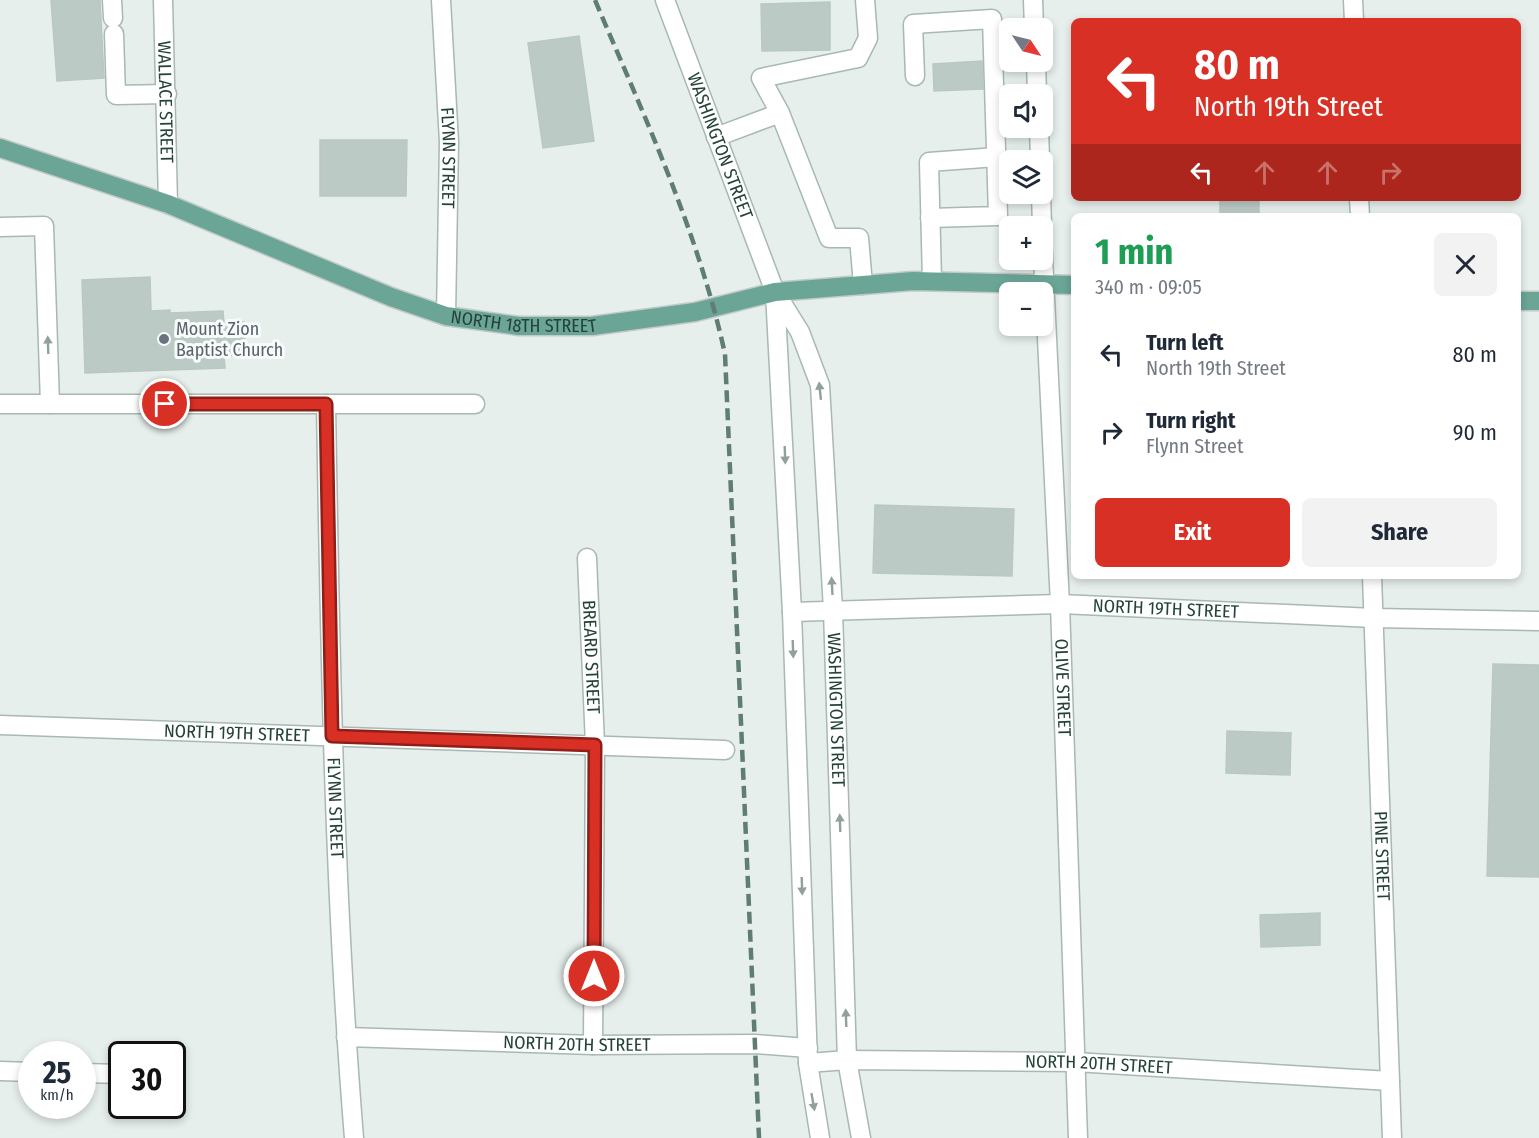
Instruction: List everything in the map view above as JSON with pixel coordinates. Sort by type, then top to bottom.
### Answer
[{"type":"main road","name":"NORTH 18TH STREET","points":[[0,148],[168,204],[391,297],[446,316],[519,326],[592,326],[695,312],[774,292],[932,280],[1007,282]]},
{"type":"main road","name":"NORTH 18TH STREET","points":[[1053,284],[1071,285]]},
{"type":"main road","points":[[1521,301],[1539,301]]},
{"type":"street","name":"WALLACE STREET","points":[[164,0],[168,204]]},
{"type":"street","name":"FLYNN STREET","points":[[441,0],[449,142],[446,316]]},
{"type":"street","name":"WASHINGTON STREET","points":[[665,0],[774,292],[800,332],[820,385],[833,610],[847,1060],[861,1138]]},
{"type":"street","points":[[863,285],[860,238],[829,238],[780,113],[762,78],[858,58],[868,38],[866,0]]},
{"type":"street","points":[[1033,0],[1034,18]]},
{"type":"street","points":[[1353,0],[1354,18]]},
{"type":"street","points":[[113,17],[116,95],[167,94]]},
{"type":"street","points":[[915,76],[913,24],[992,19],[999,86]]},
{"type":"street","points":[[716,137],[780,113]]},
{"type":"street","points":[[930,218],[998,216],[997,157],[1000,138]]},
{"type":"street","points":[[932,280],[929,162],[997,157]]},
{"type":"street","points":[[0,226],[44,226],[50,404]]},
{"type":"street","name":"WASHINGTON STREET","points":[[774,292],[792,612],[808,1056],[820,1138]]},
{"type":"street","name":"OLIVE STREET","points":[[1047,336],[1060,604],[1078,1138]]},
{"type":"street","points":[[0,389],[0,404],[476,404]]},
{"type":"street","name":"FLYNN STREET","points":[[326,404],[332,736],[346,1037],[354,1138]]},
{"type":"street","name":"BREARD STREET","points":[[588,558],[595,745],[593,1045]]},
{"type":"street","name":"PINE STREET","points":[[1372,579],[1392,1138]]},
{"type":"street","name":"NORTH 19TH STREET","points":[[792,612],[1060,604],[1374,618],[1539,621]]},
{"type":"street","name":"NORTH 19TH STREET","points":[[0,725],[725,750]]},
{"type":"street","name":"NORTH 20TH STREET","points":[[346,1037],[593,1045],[754,1044],[808,1056],[847,1060],[1075,1062],[1390,1081]]},
{"type":"street","points":[[0,1071],[18,1072]]},
{"type":"building","points":[[51,0],[100,0],[104,78],[57,81]]},
{"type":"building","points":[[830,2],[830,50],[762,51],[761,4]]},
{"type":"building","points":[[579,36],[594,141],[543,148],[528,43]]},
{"type":"building","points":[[982,61],[983,89],[934,91],[933,64]]},
{"type":"building","points":[[320,140],[407,140],[406,196],[320,196]]},
{"type":"building","points":[[1220,201],[1259,201],[1259,213],[1220,213]]},
{"type":"building","name":"Mount Zion Baptist Church","points":[[150,277],[151,311],[170,310],[170,313],[223,311],[224,323],[244,322],[246,355],[224,356],[225,368],[85,373],[82,280]]},
{"type":"building","points":[[875,505],[1014,509],[1012,576],[873,573]]},
{"type":"building","points":[[1493,664],[1539,665],[1539,877],[1487,876]]},
{"type":"building","points":[[1227,731],[1291,733],[1290,775],[1226,773]]},
{"type":"building","points":[[1320,913],[1320,945],[1261,947],[1260,915]]},
{"type":"railway","points":[[595,0],[651,131],[685,219],[714,308],[725,354],[759,1138]]},
{"type":"place","name":"Mount Zion Baptist Church","points":[[164,339]]},
{"type":"route","points":[[165,404],[326,404],[332,736],[595,745],[594,976]]}]
